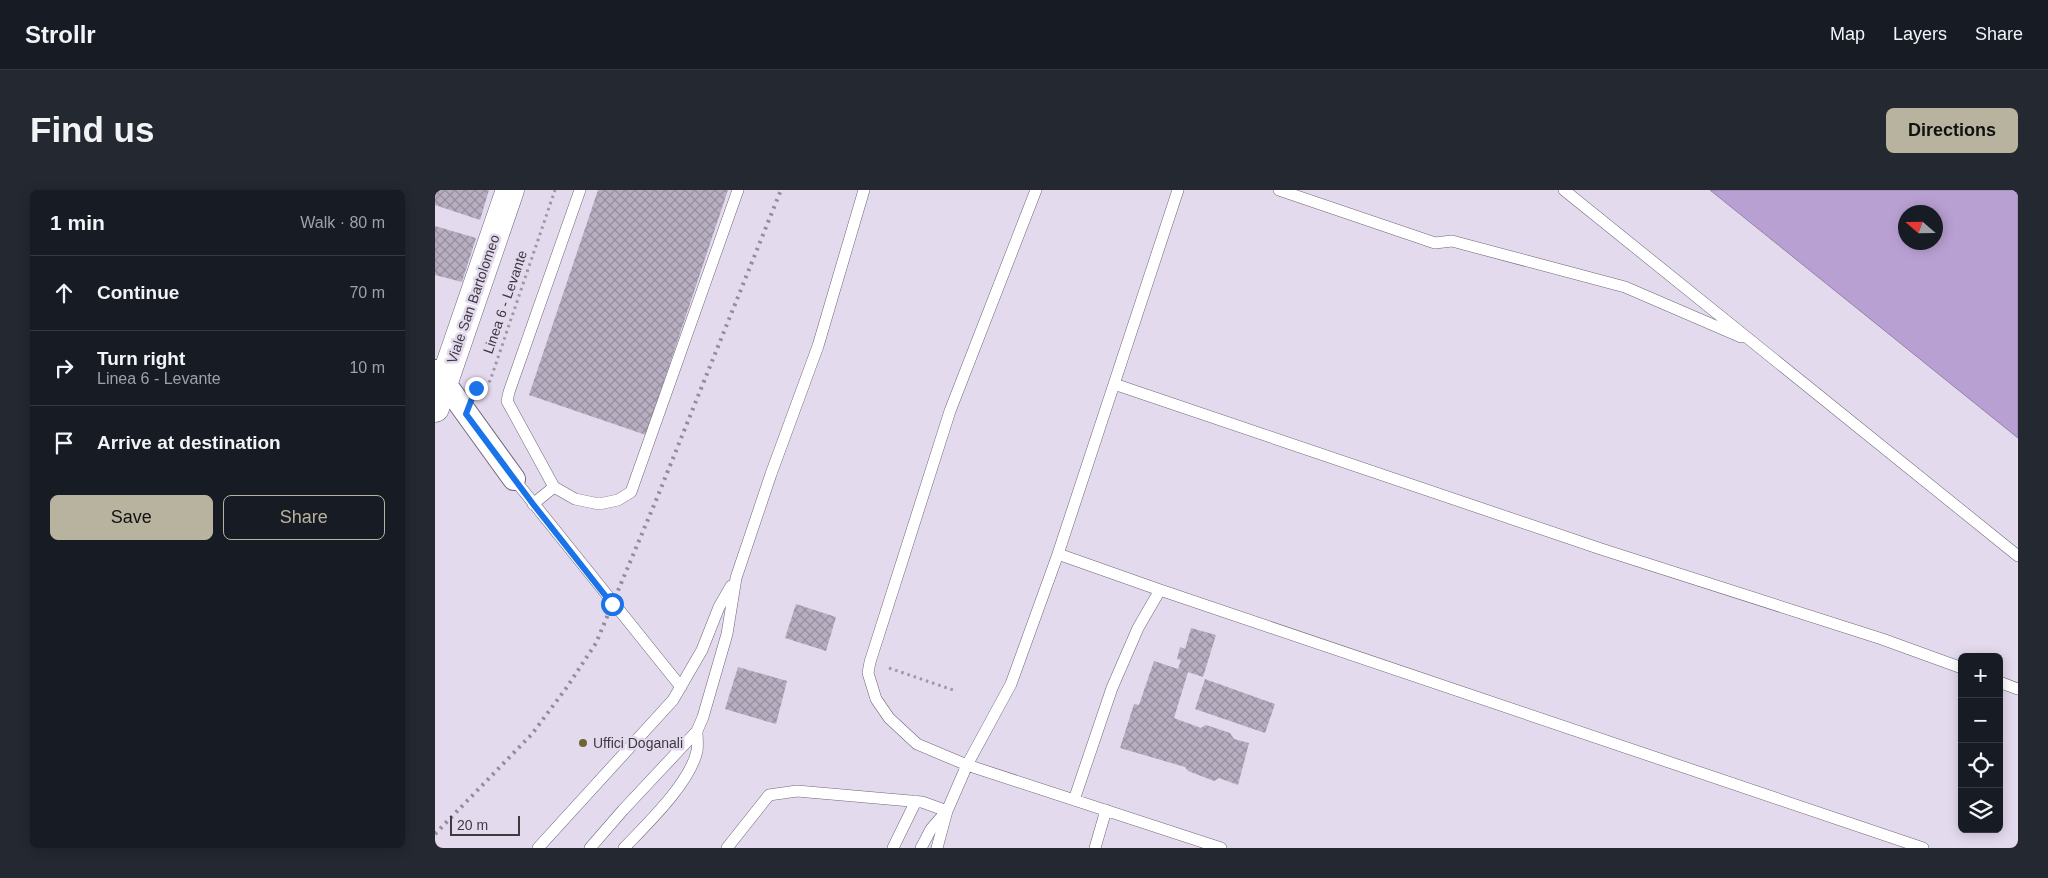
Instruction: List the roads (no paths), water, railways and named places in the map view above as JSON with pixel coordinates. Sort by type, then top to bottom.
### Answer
[{"type":"main road","name":"Viale San Bartolomeo","points":[[438,387],[510,190]]},
{"type":"street","points":[[438,387],[466,414],[514,479]]},
{"type":"lane","points":[[580,190],[507,401],[554,487],[575,499],[599,504],[618,500],[631,492],[738,190]]},
{"type":"lane","points":[[538,848],[673,700],[702,650],[719,607],[735,578],[818,346],[864,190]]},
{"type":"lane","points":[[1036,190],[950,411],[870,662],[868,674],[877,699],[889,718],[917,744],[967,765],[1221,848]]},
{"type":"lane","points":[[937,848],[947,811],[967,765],[1011,684],[1058,554],[1178,190]]},
{"type":"lane","points":[[1279,190],[1435,243],[1451,241],[1625,287],[1754,343]]},
{"type":"lane","points":[[1564,190],[2018,556]]},
{"type":"lane","points":[[1114,384],[1601,549],[1882,639],[1958,667]]},
{"type":"lane","points":[[514,479],[681,688]]},
{"type":"lane","points":[[533,504],[554,487]]},
{"type":"lane","points":[[1058,554],[1923,848]]},
{"type":"lane","points":[[590,848],[697,731],[703,717],[727,634],[735,578]]},
{"type":"lane","points":[[1074,800],[1112,688],[1138,628],[1160,590]]},
{"type":"lane","points":[[2003,683],[2018,689]]},
{"type":"lane","points":[[625,848],[672,795],[689,770],[697,752],[697,731]]},
{"type":"lane","points":[[727,848],[769,795],[797,790],[916,801],[947,811]]},
{"type":"lane","points":[[893,848],[916,801]]},
{"type":"lane","points":[[1095,848],[1106,810]]},
{"type":"lane","points":[[921,848],[931,829],[947,811]]},
{"type":"railway","points":[[435,834],[532,734],[567,687],[596,643],[657,498],[781,190]]},
{"type":"place","name":"Uffici Doganali","points":[[583,743]]}]
